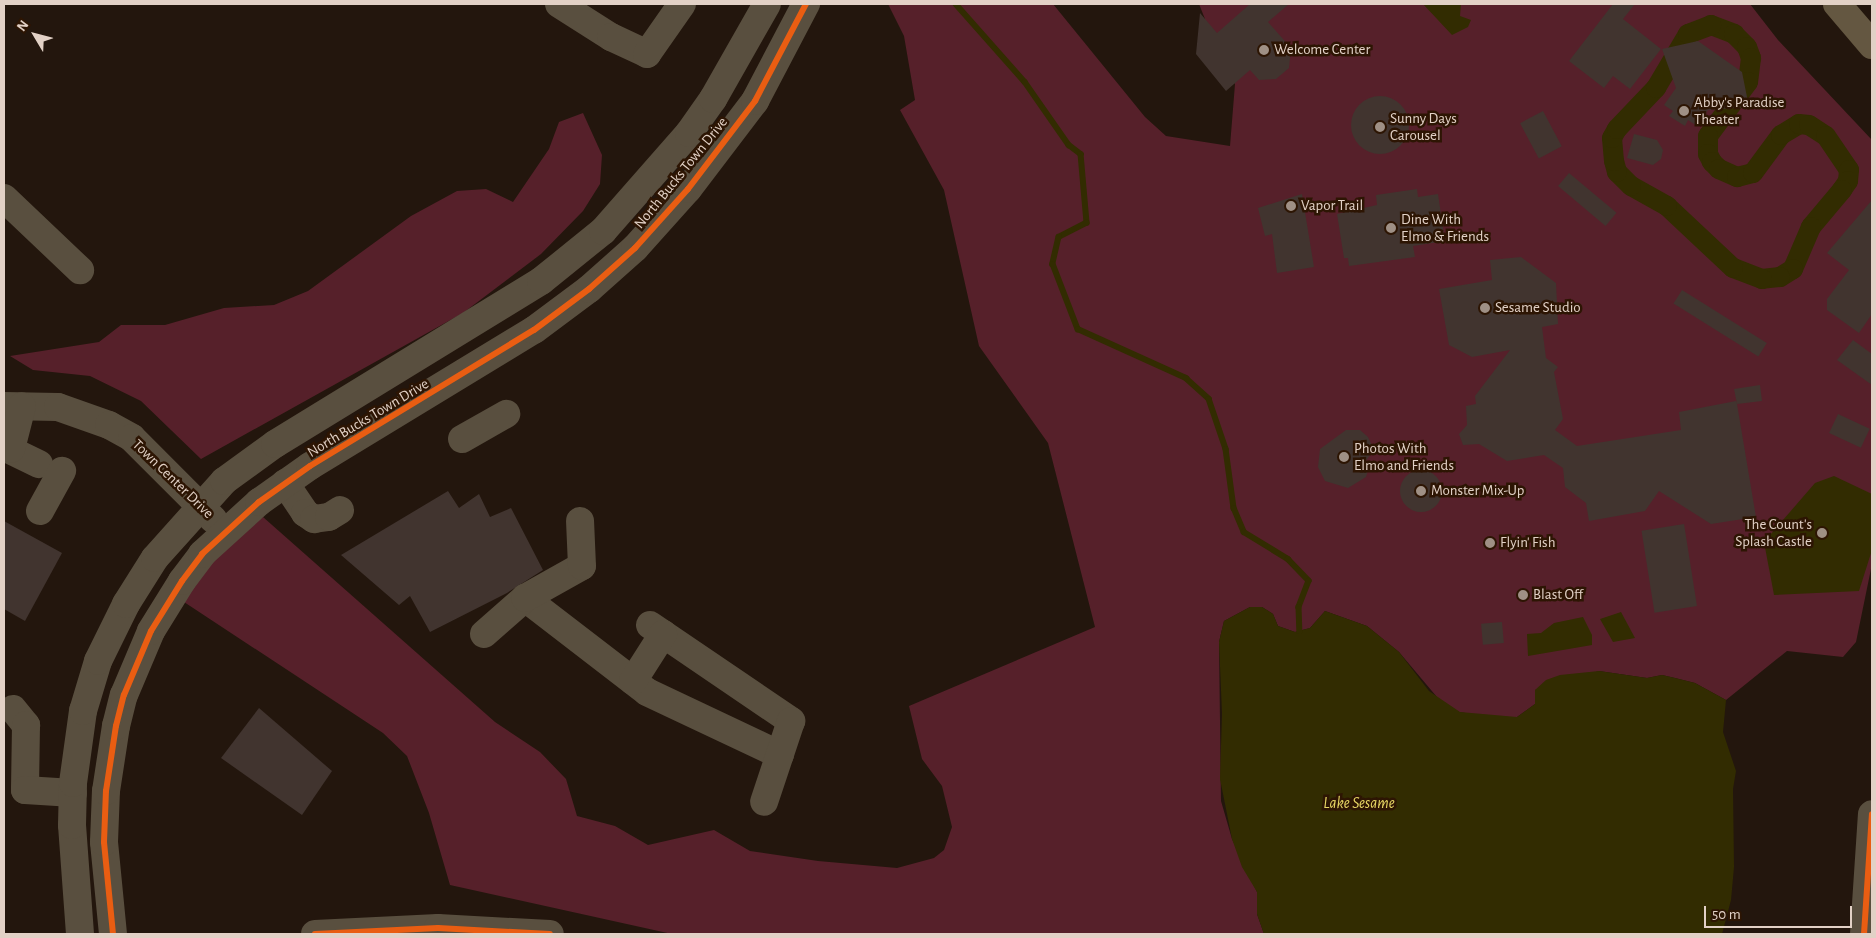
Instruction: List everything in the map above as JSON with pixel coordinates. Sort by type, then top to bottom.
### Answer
[{"type":"main road","points":[[1836,4],[1872,45]]},
{"type":"street","points":[[558,4],[611,37],[648,54],[679,8]]},
{"type":"street","name":"North Bucks Town Drive","points":[[80,934],[72,835],[73,793],[83,711],[98,661],[126,604],[155,558],[200,505],[224,482],[275,444],[541,282],[603,231],[689,133],[713,99],[767,4]]},
{"type":"street","name":"North Bucks Town Drive","points":[[113,934],[106,880],[106,790],[124,695],[161,614],[202,554],[225,530],[286,483],[534,330],[588,290],[635,248],[688,189],[755,101],[806,4]]},
{"type":"street","points":[[4,198],[80,270]]},
{"type":"street","points":[[13,406],[7,448],[51,468],[40,511]]},
{"type":"street","name":"Town Center Drive","points":[[13,406],[58,408],[109,425],[132,438],[225,530]]},
{"type":"street","points":[[462,439],[506,414]]},
{"type":"street","points":[[286,483],[306,513],[314,519],[330,517],[340,510]]},
{"type":"street","points":[[484,634],[525,598],[582,566],[580,521]]},
{"type":"street","points":[[525,598],[647,692],[780,755]]},
{"type":"street","points":[[633,681],[657,630],[791,721],[764,802]]},
{"type":"street","points":[[13,709],[26,724],[25,790],[73,793]]},
{"type":"street","points":[[1864,934],[1872,814]]},
{"type":"street","points":[[315,934],[398,932],[438,928],[550,934]]},
{"type":"shaded area","points":[[888,4],[1053,4],[1145,117],[1166,136],[1230,146],[1235,84],[1199,26],[1205,19],[1199,4],[1750,4],[1778,40],[1872,140],[1872,564],[1856,642],[1843,657],[1787,651],[1726,700],[1695,683],[1662,675],[1647,678],[1599,671],[1535,690],[1535,704],[1517,717],[1498,718],[1459,712],[1442,703],[1399,652],[1367,626],[1325,611],[1310,628],[1295,632],[1278,626],[1273,614],[1262,607],[1250,607],[1224,621],[1219,642],[1221,801],[1232,839],[1257,892],[1257,914],[1264,934],[672,934],[450,885],[429,813],[407,756],[383,733],[184,602],[199,578],[230,541],[263,517],[495,722],[540,752],[566,779],[577,816],[615,826],[648,845],[714,830],[750,851],[818,861],[897,868],[934,858],[944,850],[952,827],[942,786],[922,759],[909,706],[1095,627],[1048,443],[979,346],[944,190],[900,110],[915,100],[904,36]]},
{"type":"shaded area","points":[[583,113],[602,155],[600,184],[583,211],[541,254],[463,313],[201,459],[141,401],[90,376],[33,370],[10,356],[99,342],[121,325],[165,325],[224,308],[274,305],[308,291],[411,216],[457,191],[486,189],[513,202],[549,149],[559,122]]},
{"type":"water","points":[[1423,4],[1461,4],[1460,16],[1471,20],[1468,27],[1452,35]]},
{"type":"water","name":"The Count's Splash Castle","points":[[1834,476],[1872,494],[1872,550],[1859,591],[1774,595],[1764,542],[1815,483]]},
{"type":"water","name":"Lake Sesame","points":[[1250,607],[1262,607],[1273,614],[1278,626],[1295,632],[1310,628],[1325,611],[1367,626],[1399,652],[1429,691],[1460,712],[1517,717],[1535,704],[1535,690],[1546,680],[1560,675],[1599,671],[1647,678],[1662,675],[1695,683],[1726,700],[1723,732],[1736,771],[1733,789],[1734,867],[1731,900],[1722,934],[1264,934],[1257,914],[1257,892],[1242,867],[1232,839],[1220,779],[1222,714],[1219,642],[1224,621]]},
{"type":"water","points":[[1621,612],[1635,638],[1613,642],[1600,619]]},
{"type":"water","points":[[1583,617],[1592,635],[1592,645],[1528,656],[1527,634],[1541,633],[1554,623]]},
{"type":"building","name":"Welcome Center","points":[[1250,4],[1289,4],[1268,22],[1291,48],[1289,68],[1276,79],[1259,80],[1250,70],[1226,91],[1196,54],[1200,13],[1217,33]]},
{"type":"building","points":[[1613,4],[1635,4],[1623,19],[1661,49],[1630,89],[1613,76],[1604,88],[1569,61]]},
{"type":"building","points":[[1698,41],[1742,72],[1749,107],[1708,110],[1697,126],[1688,120],[1685,126],[1669,116],[1673,111],[1664,105],[1676,88],[1662,49]]},
{"type":"building","name":"Sunny Days Carousel","points":[[1380,96],[1396,101],[1404,109],[1409,125],[1404,141],[1396,149],[1380,154],[1364,149],[1356,141],[1351,125],[1356,109],[1364,101]]},
{"type":"building","points":[[1543,111],[1562,146],[1539,159],[1520,123]]},
{"type":"building","points":[[1634,134],[1657,140],[1663,150],[1661,159],[1653,165],[1627,158]]},
{"type":"building","points":[[1569,173],[1616,213],[1606,226],[1558,186]]},
{"type":"building","name":"Dine With Elmo & Friends","points":[[1417,189],[1418,197],[1438,194],[1445,241],[1413,246],[1415,257],[1349,266],[1348,258],[1344,258],[1337,214],[1377,205],[1376,195]]},
{"type":"building","points":[[1302,194],[1314,267],[1277,273],[1272,234],[1265,236],[1258,208]]},
{"type":"building","points":[[1872,200],[1872,314],[1859,333],[1827,310],[1827,299],[1849,270],[1827,253]]},
{"type":"building","points":[[1521,257],[1556,283],[1558,324],[1542,327],[1546,358],[1558,367],[1554,372],[1563,419],[1555,430],[1577,446],[1681,430],[1679,412],[1736,401],[1756,517],[1711,524],[1659,491],[1645,511],[1589,521],[1586,503],[1565,487],[1563,468],[1544,455],[1507,461],[1479,444],[1463,445],[1459,434],[1467,425],[1466,406],[1476,404],[1475,396],[1510,350],[1472,357],[1449,345],[1439,289],[1492,280],[1490,260]]},
{"type":"building","points":[[1682,290],[1767,343],[1758,357],[1674,304]]},
{"type":"building","points":[[1853,340],[1872,354],[1872,385],[1837,360]]},
{"type":"building","points":[[1760,385],[1762,401],[1737,404],[1734,389]]},
{"type":"building","points":[[1838,414],[1870,429],[1861,448],[1829,433]]},
{"type":"building","name":"Photos With Elmo and Friends","points":[[1346,430],[1360,430],[1368,437],[1374,450],[1364,463],[1369,467],[1366,477],[1348,488],[1325,481],[1318,467],[1320,449]]},
{"type":"building","name":"Monster Mix-Up","points":[[1425,470],[1433,473],[1439,479],[1442,491],[1439,503],[1433,509],[1417,512],[1409,509],[1403,503],[1400,487],[1403,479],[1409,473]]},
{"type":"building","points":[[448,491],[459,508],[479,494],[490,517],[511,508],[543,570],[507,593],[430,632],[410,596],[399,605],[341,555]]},
{"type":"building","points":[[4,521],[62,553],[25,621],[4,609]]},
{"type":"building","points":[[1684,524],[1697,606],[1655,613],[1642,531]]},
{"type":"building","points":[[1502,622],[1504,643],[1483,645],[1481,624]]},
{"type":"building","points":[[259,708],[332,771],[302,815],[221,758]]},
{"type":"waterway","points":[[956,4],[1025,82],[1069,145],[1081,154],[1087,223],[1059,237],[1053,264],[1078,329],[1186,378],[1209,399],[1226,449],[1234,508],[1244,532],[1288,559],[1309,581],[1299,607],[1300,631]]},
{"type":"waterway","points":[[1711,25],[1734,34],[1747,47],[1751,58],[1748,82],[1708,136],[1708,154],[1712,162],[1719,169],[1737,177],[1753,173],[1781,135],[1799,124],[1809,125],[1826,136],[1849,170],[1848,181],[1811,227],[1793,269],[1780,277],[1762,279],[1733,268],[1667,206],[1631,186],[1617,172],[1612,138],[1617,129],[1656,88],[1688,34],[1711,25]]},
{"type":"cycle path","points":[[113,934],[104,842],[106,791],[116,726],[124,695],[151,631],[182,581],[202,554],[259,502],[310,466],[534,330],[589,289],[635,248],[688,189],[755,101],[806,4]]},
{"type":"cycle path","points":[[1864,934],[1872,814]]},
{"type":"cycle path","points":[[315,934],[438,928],[550,934]]},
{"type":"place","name":"Welcome Center","points":[[1264,50]]},
{"type":"place","name":"Abby's Paradise Theater","points":[[1684,111]]},
{"type":"place","name":"Sunny Days Carousel","points":[[1380,127]]},
{"type":"place","name":"Vapor Trail","points":[[1291,206]]},
{"type":"place","name":"Dine With Elmo & Friends","points":[[1391,228]]},
{"type":"place","name":"Sesame Studio","points":[[1485,308]]},
{"type":"place","name":"Photos With Elmo and Friends","points":[[1344,457]]},
{"type":"place","name":"Monster Mix-Up","points":[[1421,491]]},
{"type":"place","name":"The Count's Splash Castle","points":[[1822,533]]},
{"type":"place","name":"Flyin' Fish","points":[[1490,543]]},
{"type":"place","name":"Blast Off","points":[[1523,595]]}]
